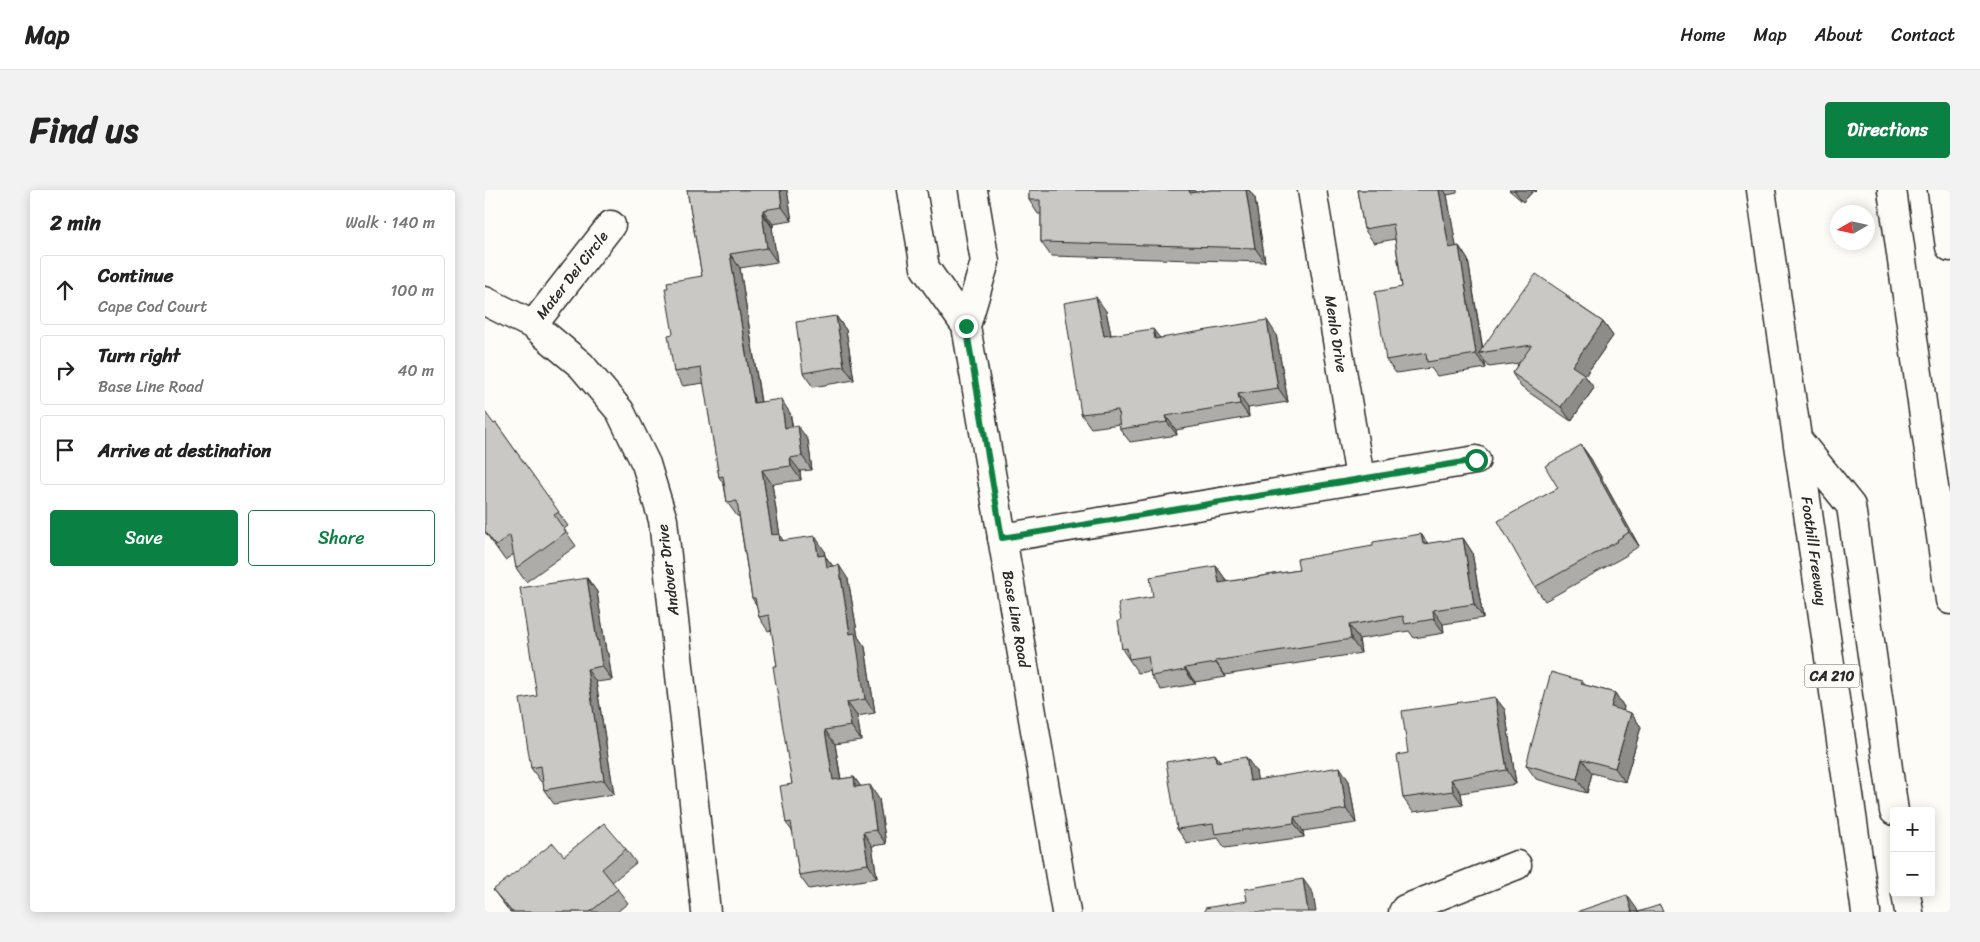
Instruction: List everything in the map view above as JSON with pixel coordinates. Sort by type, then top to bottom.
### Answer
[{"type":"main road","name":"Base Line Road","points":[[912,190],[925,268],[966,326],[1066,912]]},
{"type":"main road","name":"Base Line Road","points":[[966,326],[985,262],[973,190]]},
{"type":"main road","name":"Menlo Drive","points":[[1312,190],[1360,478]]},
{"type":"main road","name":"Foothill Freeway","points":[[1761,190],[1866,912]]},
{"type":"main road","points":[[1892,190],[1950,600]]},
{"type":"main road","points":[[1942,190],[1950,247]]},
{"type":"main road","name":"Mater Dei Circle","points":[[533,325],[611,225]]},
{"type":"main road","name":"Andover Drive","points":[[485,301],[533,325],[581,365],[620,411],[646,464],[663,520],[706,912]]},
{"type":"main road","points":[[1797,439],[1851,506],[1893,807]]},
{"type":"main road","points":[[1002,538],[1476,460]]},
{"type":"main road","points":[[1403,912],[1405,909],[1517,865]]},
{"type":"main road","points":[[1907,897],[1909,912]]},
{"type":"building","points":[[687,190],[780,190],[782,207],[763,210],[762,213],[767,248],[730,254],[754,403],[781,399],[785,428],[798,426],[802,456],[790,458],[791,466],[762,470],[772,535],[779,534],[780,541],[815,536],[818,556],[825,555],[827,567],[839,565],[850,634],[855,633],[865,699],[847,702],[851,726],[825,730],[833,780],[854,777],[855,787],[870,785],[876,830],[863,832],[868,864],[799,875],[791,822],[786,823],[780,786],[792,784],[773,666],[777,666],[769,615],[759,617],[755,598],[752,598],[737,501],[727,502],[723,476],[719,477],[701,368],[674,372],[668,335],[673,334],[665,288],[668,288],[667,282],[702,276]]},
{"type":"building","points":[[1029,190],[1189,190],[1190,193],[1210,190],[1246,190],[1255,248],[1041,242],[1040,200],[1029,200]]},
{"type":"building","points":[[1357,190],[1439,190],[1449,248],[1459,246],[1476,354],[1427,362],[1426,353],[1386,360],[1375,292],[1402,287],[1393,224],[1364,229]]},
{"type":"building","points":[[1536,274],[1603,322],[1572,366],[1584,374],[1561,407],[1512,373],[1532,345],[1479,353],[1524,288]]},
{"type":"building","points":[[1096,297],[1104,336],[1153,329],[1155,339],[1267,320],[1278,388],[1238,394],[1240,404],[1166,416],[1167,422],[1120,429],[1118,410],[1081,414],[1064,303]]},
{"type":"building","points":[[836,316],[844,366],[803,373],[796,322]]},
{"type":"building","points":[[485,412],[494,424],[496,423],[559,512],[554,515],[566,532],[516,568],[510,535],[496,546],[485,531]]},
{"type":"building","points":[[1581,445],[1629,532],[1618,541],[1535,587],[1498,521],[1558,488],[1545,466]]},
{"type":"building","points":[[1421,534],[1423,544],[1463,538],[1474,604],[1433,610],[1434,619],[1405,624],[1403,616],[1349,625],[1351,639],[1215,661],[1216,663],[1151,676],[1148,656],[1129,659],[1127,648],[1122,649],[1118,621],[1121,620],[1118,603],[1153,597],[1150,577],[1216,566],[1219,583],[1299,570],[1297,559],[1373,546],[1373,542]]},
{"type":"building","points":[[587,578],[602,666],[587,669],[604,780],[544,790],[541,766],[531,768],[520,699],[537,696],[520,588]]},
{"type":"building","points":[[1551,672],[1582,681],[1581,684],[1615,693],[1611,707],[1631,713],[1615,768],[1582,759],[1577,779],[1526,765]]},
{"type":"building","points":[[1495,697],[1507,770],[1451,779],[1453,791],[1403,798],[1397,755],[1408,753],[1402,711]]},
{"type":"building","points":[[1215,754],[1216,762],[1246,757],[1250,781],[1340,767],[1346,809],[1294,817],[1294,823],[1215,834],[1213,824],[1177,829],[1166,762]]},
{"type":"building","points":[[604,823],[626,849],[602,869],[618,889],[590,912],[512,912],[493,890],[553,843],[564,856]]},
{"type":"building","points":[[1303,879],[1308,912],[1205,912],[1205,908],[1247,901],[1245,889]]},
{"type":"building","points":[[1627,895],[1632,912],[1579,912],[1579,911]]},
{"type":"building","points":[[1660,905],[1663,912],[1638,912]]},
{"type":"route","points":[[966,326],[1002,538],[1476,460]]}]
